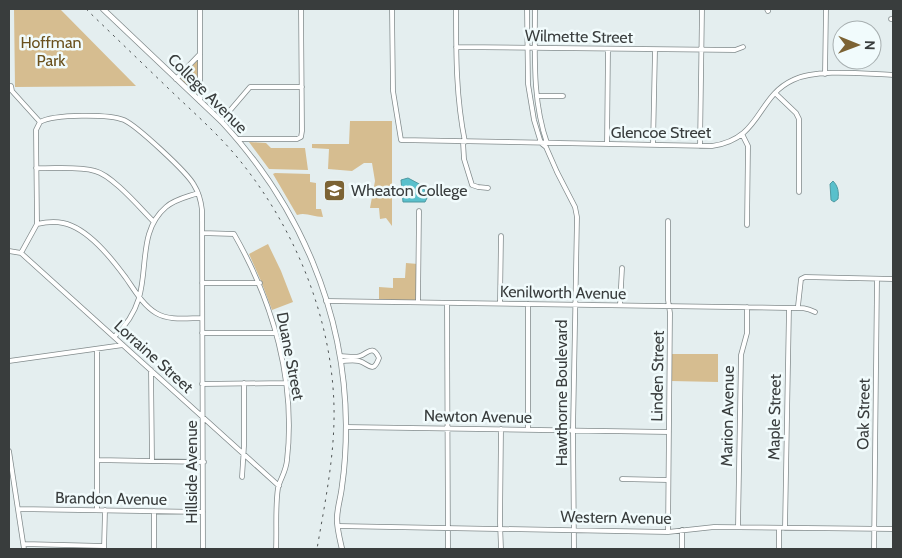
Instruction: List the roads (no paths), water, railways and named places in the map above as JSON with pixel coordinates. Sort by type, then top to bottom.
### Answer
[{"type":"street","name":"College Avenue","points":[[104,9],[238,139],[265,174],[285,205],[310,256],[326,301],[340,359],[346,427],[343,476],[337,519],[342,549]]},
{"type":"street","points":[[200,9],[200,102]]},
{"type":"street","points":[[238,139],[296,139],[301,136],[301,9]]},
{"type":"street","name":"Glencoe Street","points":[[392,9],[393,91],[401,140],[700,146],[722,144],[742,134],[755,122],[774,93],[797,78],[812,74],[893,75]]},
{"type":"street","points":[[456,9],[458,103],[465,142],[463,142],[464,159],[472,185],[478,188],[488,188]]},
{"type":"street","points":[[527,9],[529,97],[541,143]]},
{"type":"street","points":[[534,9],[537,96],[547,143]]},
{"type":"street","points":[[700,146],[702,9]]},
{"type":"street","points":[[825,74],[826,9]]},
{"type":"street","name":"Wilmette Street","points":[[456,47],[735,50],[742,46]]},
{"type":"street","points":[[607,144],[608,49]]},
{"type":"street","points":[[653,145],[655,50]]},
{"type":"street","points":[[176,79],[200,54]]},
{"type":"street","points":[[11,86],[12,91],[40,122]]},
{"type":"street","points":[[221,121],[250,87],[302,87]]},
{"type":"street","points":[[774,93],[796,113],[798,120],[799,192]]},
{"type":"street","points":[[529,97],[563,96]]},
{"type":"street","points":[[9,251],[21,253],[36,224],[36,130],[40,122],[54,118],[107,116],[122,120],[140,131],[192,181],[198,193],[169,205],[154,222],[145,247],[139,297],[129,320],[114,337]]},
{"type":"street","points":[[742,134],[748,146],[747,225]]},
{"type":"street","name":"Hawthorne Boulevard","points":[[541,143],[546,147],[575,207],[577,217],[574,304],[574,549]]},
{"type":"street","points":[[36,168],[99,172],[111,180],[154,222]]},
{"type":"street","name":"Hillside Avenue","points":[[198,193],[202,215],[203,549]]},
{"type":"street","points":[[418,302],[419,211]]},
{"type":"street","name":"Linden Street","points":[[668,221],[668,306],[670,312],[668,532]]},
{"type":"street","points":[[36,224],[48,222],[65,223],[86,235],[115,264],[139,297],[161,316],[169,318],[202,318]]},
{"type":"street","name":"Duane Street","points":[[202,233],[234,234],[260,283],[276,333],[286,383],[289,412],[287,459],[285,472],[278,486],[276,549]]},
{"type":"street","points":[[500,303],[501,236]]},
{"type":"street","name":"Lorraine Street","points":[[21,253],[278,486]]},
{"type":"street","points":[[620,305],[622,268]]},
{"type":"street","points":[[815,312],[798,306],[801,279],[805,277],[893,279]]},
{"type":"street","name":"Oak Street","points":[[874,549],[877,278]]},
{"type":"street","points":[[202,283],[260,283]]},
{"type":"street","name":"Kenilworth Avenue","points":[[326,301],[788,308],[798,306]]},
{"type":"street","points":[[447,303],[448,549]]},
{"type":"street","points":[[528,304],[528,429]]},
{"type":"street","name":"Marion Avenue","points":[[738,527],[741,355],[747,333],[747,307]]},
{"type":"street","name":"Maple Street","points":[[785,528],[788,308]]},
{"type":"street","points":[[202,333],[276,333]]},
{"type":"street","points":[[9,361],[123,345]]},
{"type":"street","points":[[97,349],[97,510]]},
{"type":"street","points":[[368,350],[375,352],[378,358],[375,366],[372,367],[368,367],[359,361],[340,359],[361,356],[368,350]]},
{"type":"street","points":[[151,370],[152,461]]},
{"type":"street","points":[[242,477],[244,383]]},
{"type":"street","points":[[202,384],[286,383]]},
{"type":"street","name":"Newton Avenue","points":[[346,427],[669,432]]},
{"type":"street","points":[[501,429],[501,549]]},
{"type":"street","points":[[9,451],[24,547],[104,548],[105,510]]},
{"type":"street","points":[[97,460],[204,462]]},
{"type":"street","points":[[622,479],[668,480]]},
{"type":"street","name":"Brandon Avenue","points":[[18,509],[204,512]]},
{"type":"street","points":[[154,511],[154,549]]},
{"type":"street","name":"Western Avenue","points":[[338,526],[668,532],[714,527],[893,529]]},
{"type":"street","points":[[778,549],[779,528]]},
{"type":"street","points":[[682,530],[682,549]]},
{"type":"water","points":[[408,178],[423,186],[427,198],[425,202],[403,202],[401,180]]},
{"type":"water","points":[[833,181],[837,187],[838,194],[838,199],[834,202],[831,200],[830,184]]},
{"type":"railway","points":[[86,9],[205,123],[237,157],[276,213],[306,274],[326,340],[332,373],[334,407],[331,461],[317,549]]},
{"type":"place","name":"Wheaton College","points":[[335,190]]},
{"type":"park label","name":"Hoffman Park","points":[[51,51]]}]
